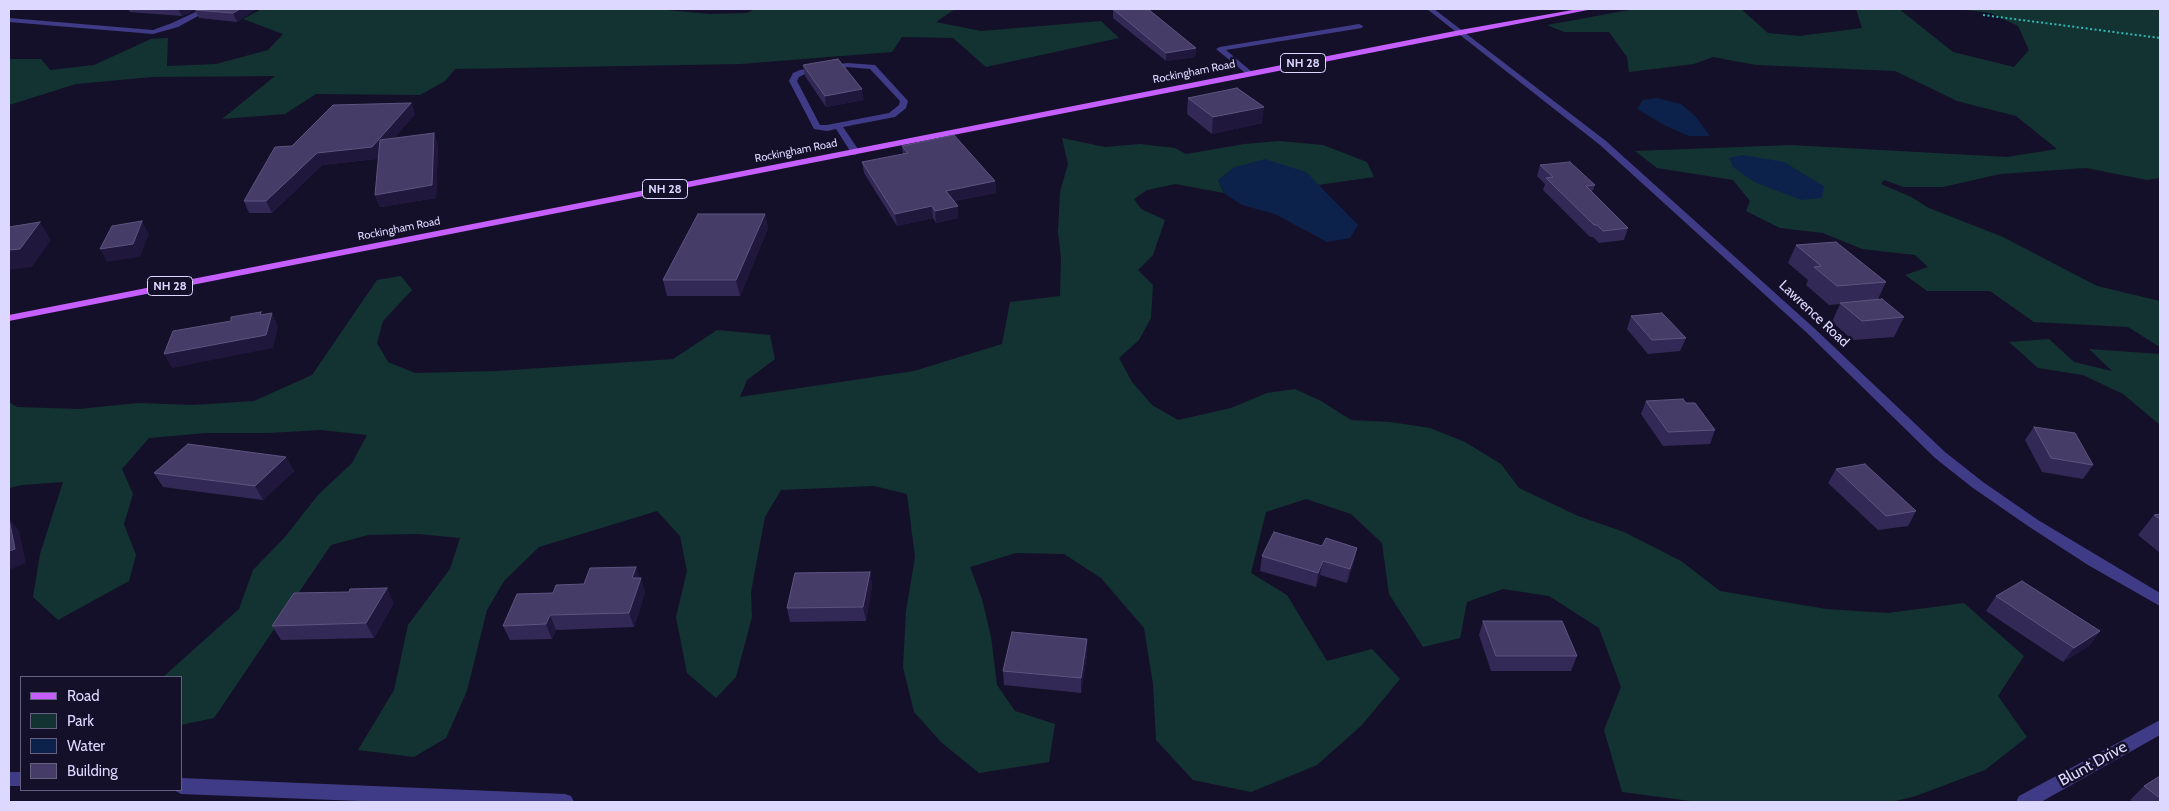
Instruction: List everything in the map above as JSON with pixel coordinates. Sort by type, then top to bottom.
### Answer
[{"type":"main road","name":"Rockingham Road","points":[[9,318],[1460,32],[1589,9]]},
{"type":"street","points":[[9,20],[153,32],[175,25],[207,9]]},
{"type":"street","name":"Lawrence Road","points":[[1430,9],[1603,143],[1810,330],[1940,455],[1978,486],[2040,528],[2160,600]]},
{"type":"street","points":[[1249,74],[1220,49],[1359,26]]},
{"type":"street","points":[[847,65],[872,68],[904,101],[903,106],[892,115],[838,126],[817,127],[793,81],[796,75],[847,65]]},
{"type":"street","points":[[838,126],[855,152]]},
{"type":"street","name":"Blunt Drive","points":[[2025,802],[2160,727]]},
{"type":"street","points":[[182,786],[564,802]]},
{"type":"path","points":[[1983,15],[2160,38]]},
{"type":"green space","points":[[262,9],[657,9],[709,14],[747,13],[755,9],[955,9],[936,22],[981,31],[1101,21],[1119,38],[986,67],[953,38],[902,37],[892,52],[740,64],[455,69],[445,81],[420,95],[316,94],[285,114],[222,119],[275,76],[152,77],[76,84],[9,105],[9,59],[41,59],[50,70],[94,65],[151,39],[168,38],[167,66],[216,64],[268,50],[283,34],[243,19]]},
{"type":"green space","points":[[1635,9],[1741,9],[1768,33],[1799,36],[1862,28],[1856,9],[1899,9],[1953,52],[2014,67],[2029,50],[2018,26],[1991,13],[1957,9],[2160,9],[2160,178],[2147,180],[2086,168],[2000,174],[1943,187],[1904,187],[1884,180],[1881,184],[1911,197],[1929,208],[2003,237],[2097,286],[2160,301],[2160,347],[2128,327],[2034,322],[1990,291],[1927,291],[1905,275],[1928,267],[1915,255],[1862,249],[1823,233],[1780,228],[1746,211],[1750,201],[1733,180],[1657,168],[1635,151],[1791,145],[2007,157],[2057,149],[2016,116],[1957,101],[1895,71],[1756,65],[1713,57],[1694,64],[1629,72],[1627,57],[1609,32],[1564,32],[1547,25]]},
{"type":"green space","points":[[1062,138],[1105,147],[1140,144],[1175,148],[1186,154],[1244,144],[1279,141],[1323,145],[1367,162],[1374,177],[1318,185],[1306,172],[1235,167],[1218,180],[1224,193],[1175,184],[1147,190],[1134,199],[1141,209],[1165,220],[1153,255],[1138,270],[1153,285],[1151,318],[1139,340],[1119,358],[1132,382],[1152,405],[1178,420],[1231,408],[1267,393],[1295,389],[1321,401],[1351,420],[1390,422],[1430,428],[1465,442],[1501,464],[1519,488],[1578,516],[1624,532],[1681,561],[1720,591],[1826,609],[1888,613],[1964,603],[2024,656],[1998,696],[2027,737],[1985,770],[1913,797],[1890,802],[1698,802],[1622,792],[1604,730],[1621,687],[1599,628],[1549,596],[1503,589],[1467,602],[1460,638],[1423,647],[1389,594],[1382,543],[1351,514],[1306,499],[1266,512],[1251,573],[1287,595],[1327,661],[1372,649],[1400,679],[1362,725],[1317,765],[1251,792],[1193,780],[1156,740],[1153,684],[1144,628],[1101,578],[1064,554],[1016,553],[970,567],[982,599],[991,637],[997,685],[1015,711],[1055,724],[1049,762],[979,773],[942,743],[914,712],[903,667],[906,611],[915,557],[907,494],[874,486],[781,490],[765,517],[751,592],[752,617],[736,677],[716,698],[687,673],[676,617],[687,571],[680,536],[657,511],[539,547],[504,581],[487,610],[467,691],[446,738],[414,757],[358,750],[394,690],[408,625],[450,569],[460,538],[418,534],[368,535],[331,545],[214,718],[182,725],[182,676],[164,676],[239,609],[253,570],[285,537],[318,495],[352,463],[367,435],[321,430],[269,433],[206,433],[149,438],[122,469],[133,494],[124,524],[136,555],[129,581],[58,620],[33,597],[40,554],[63,482],[22,485],[9,488],[9,402],[17,407],[79,409],[138,403],[193,405],[254,401],[312,375],[377,280],[401,276],[412,290],[383,321],[377,343],[388,362],[415,373],[498,371],[673,359],[717,330],[770,335],[775,359],[747,380],[740,397],[914,371],[1002,344],[1010,302],[1060,296],[1061,258],[1058,232],[1060,192],[1068,164]]},
{"type":"green space","points":[[2049,339],[2074,362],[2112,371],[2089,349],[2160,354],[2160,425],[2123,394],[2083,375],[2038,368],[2009,342]]},
{"type":"water","points":[[1657,98],[1681,104],[1695,116],[1710,136],[1689,136],[1666,126],[1637,109],[1643,100]]},
{"type":"water","points":[[1743,155],[1784,162],[1824,186],[1822,198],[1801,200],[1754,182],[1733,167],[1729,158]]},
{"type":"water","points":[[1265,159],[1306,172],[1358,225],[1350,238],[1327,242],[1275,214],[1242,205],[1225,194],[1218,180],[1235,167]]},
{"type":"building","points":[[196,9],[240,9],[233,13]]},
{"type":"building","points":[[1113,9],[1148,9],[1196,48],[1166,53]]},
{"type":"building","points":[[838,59],[862,89],[825,96],[803,65]]},
{"type":"building","points":[[1237,88],[1264,107],[1213,117],[1188,98]]},
{"type":"building","points":[[411,103],[372,147],[317,153],[266,201],[244,201],[275,147],[292,146],[333,105]]},
{"type":"building","points":[[434,133],[432,185],[375,195],[380,140]]},
{"type":"building","points":[[954,135],[995,181],[946,191],[958,206],[935,211],[932,206],[895,214],[862,162],[908,153],[902,146]]},
{"type":"building","points":[[1570,162],[1595,185],[1586,186],[1628,228],[1603,231],[1597,225],[1594,225],[1546,178],[1553,177],[1540,165]]},
{"type":"building","points":[[698,214],[765,214],[736,280],[663,280]]},
{"type":"building","points":[[142,221],[133,244],[100,249],[112,226]]},
{"type":"building","points":[[40,222],[20,249],[9,250],[9,227]]},
{"type":"building","points":[[1836,242],[1886,282],[1837,286],[1814,267],[1821,266],[1796,245]]},
{"type":"building","points":[[1882,299],[1904,317],[1862,321],[1840,303]]},
{"type":"building","points":[[261,312],[260,315],[272,313],[266,335],[164,354],[173,331],[231,321],[231,317]]},
{"type":"building","points":[[1662,313],[1686,338],[1652,340],[1631,316]]},
{"type":"building","points":[[1683,399],[1686,403],[1695,403],[1715,430],[1668,432],[1646,401]]},
{"type":"building","points":[[2034,427],[2075,433],[2093,465],[2051,458]]},
{"type":"building","points":[[188,444],[286,457],[255,486],[154,473]]},
{"type":"building","points":[[1865,464],[1916,511],[1886,516],[1836,469]]},
{"type":"building","points":[[9,519],[15,549],[9,551]]},
{"type":"building","points":[[1274,532],[1322,546],[1326,538],[1357,548],[1350,569],[1323,561],[1318,573],[1262,556]]},
{"type":"building","points":[[636,567],[632,578],[641,578],[629,613],[550,615],[546,624],[503,626],[517,594],[553,593],[556,585],[584,584],[590,568]]},
{"type":"building","points":[[870,572],[863,607],[787,608],[795,573]]},
{"type":"building","points":[[2022,581],[2100,631],[2074,648],[1996,596]]},
{"type":"building","points":[[387,588],[366,623],[272,626],[294,593],[349,592],[350,589]]},
{"type":"building","points":[[1483,621],[1562,621],[1577,656],[1496,656]]},
{"type":"building","points":[[1012,632],[1087,639],[1081,678],[1003,671]]},
{"type":"building","points":[[2160,776],[2160,798],[2144,786]]}]
